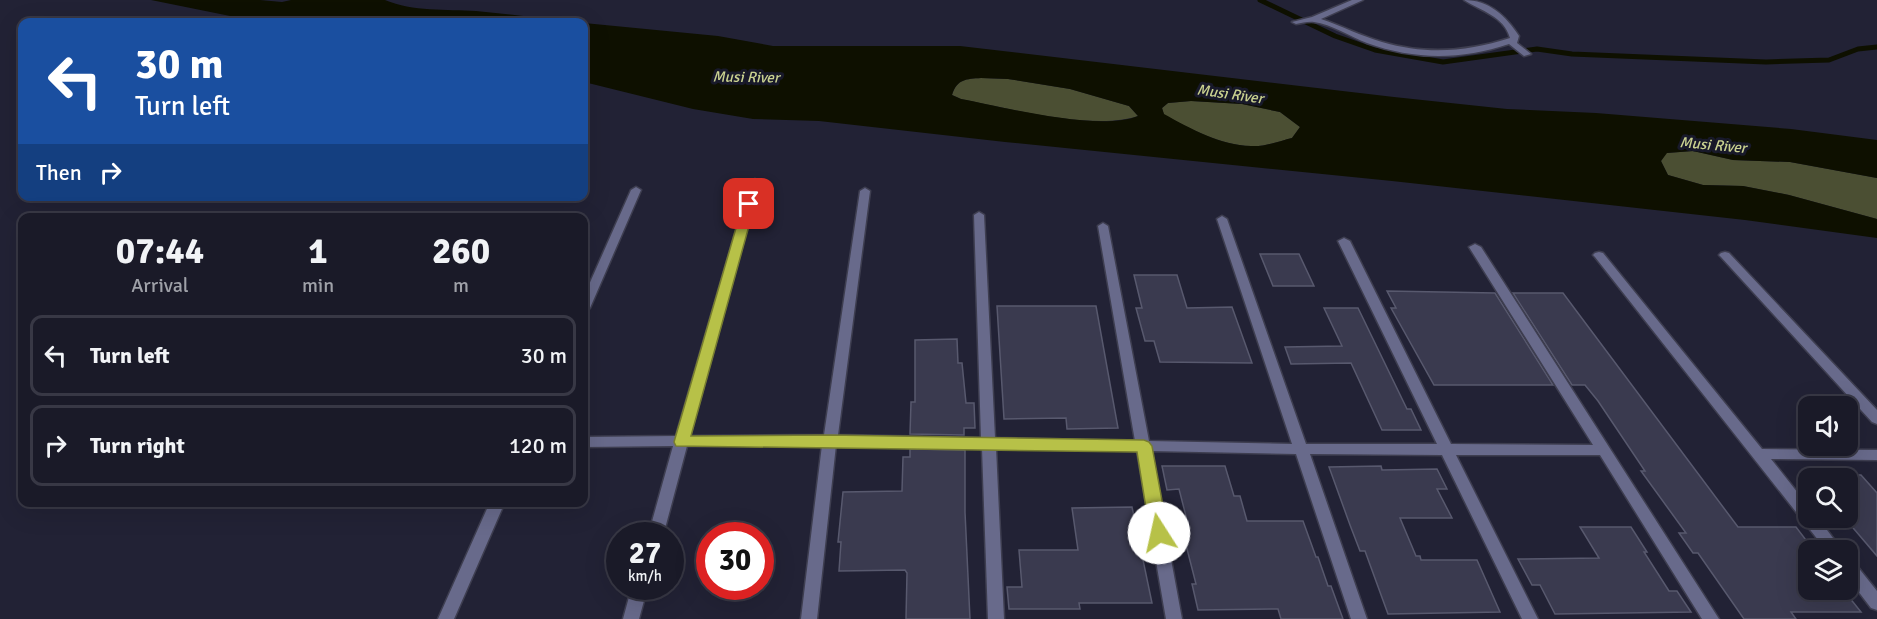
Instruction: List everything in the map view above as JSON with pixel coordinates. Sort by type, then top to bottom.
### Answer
[{"type":"street","points":[[1296,22],[1314,20],[1359,0]]},
{"type":"street","points":[[1468,0],[1498,14],[1507,22],[1514,41],[1527,54]]},
{"type":"street","points":[[1314,20],[1379,44],[1430,55],[1472,53],[1514,41]]},
{"type":"street","points":[[659,522],[755,182]]},
{"type":"street","points":[[588,300],[636,190]]},
{"type":"street","points":[[809,619],[830,440],[865,191]]},
{"type":"street","points":[[979,215],[996,619]]},
{"type":"street","points":[[1222,219],[1359,619]]},
{"type":"street","points":[[1103,226],[1174,619]]},
{"type":"street","points":[[1344,241],[1530,619]]},
{"type":"street","points":[[1475,247],[1711,619]]},
{"type":"street","points":[[1599,255],[1827,540]]},
{"type":"street","points":[[1725,255],[1877,418]]},
{"type":"street","points":[[588,442],[830,440],[988,445],[1605,450]]},
{"type":"street","points":[[1759,454],[1877,455]]},
{"type":"street","points":[[446,619],[496,507]]},
{"type":"street","points":[[1858,579],[1877,603]]},
{"type":"street","points":[[631,619],[636,600]]},
{"type":"green space","points":[[981,78],[1008,79],[1070,89],[1129,106],[1138,116],[1120,120],[1075,120],[1002,108],[952,95],[959,83]]},
{"type":"green space","points":[[1191,101],[1242,104],[1280,112],[1300,127],[1292,138],[1267,145],[1251,146],[1228,143],[1164,115],[1162,108],[1168,103]]},
{"type":"green space","points":[[1693,151],[1733,160],[1790,162],[1877,178],[1877,219],[1789,195],[1743,186],[1703,185],[1668,175],[1661,161],[1666,153]]},
{"type":"water","points":[[151,0],[282,2],[291,0],[385,0],[418,8],[541,18],[240,18]]},
{"type":"water","name":"Musi River","points":[[588,23],[718,36],[773,46],[960,46],[1507,109],[1596,113],[1791,129],[1877,140],[1877,178],[1790,162],[1733,160],[1693,151],[1667,153],[1661,161],[1668,175],[1703,185],[1743,186],[1789,195],[1877,219],[1877,238],[1745,220],[1392,181],[819,121],[753,119],[693,109],[588,83]],"holes":[[[981,78],[1008,79],[1070,89],[1129,106],[1138,116],[1121,120],[1076,120],[961,99],[952,95],[959,83],[963,81]],[[1191,101],[1242,104],[1280,112],[1300,127],[1292,138],[1267,145],[1239,145],[1195,130],[1164,114],[1162,108],[1168,103]]]},
{"type":"building","points":[[1260,254],[1299,254],[1314,286],[1273,286]]},
{"type":"building","points":[[1134,275],[1177,275],[1187,308],[1232,307],[1252,363],[1160,362],[1154,341],[1145,341],[1136,308],[1142,308]]},
{"type":"building","points":[[1387,291],[1495,293],[1553,385],[1434,385],[1391,308],[1396,308]]},
{"type":"building","points":[[1513,293],[1563,293],[1738,527],[1796,527],[1806,540],[1798,540],[1798,600],[1851,600],[1861,612],[1791,612],[1796,619],[1744,619],[1698,553],[1693,553],[1679,533],[1686,533],[1641,471],[1645,471],[1598,401],[1585,385],[1572,385]]},
{"type":"building","points":[[997,306],[1096,306],[1118,428],[1067,429],[1066,418],[1004,419]]},
{"type":"building","points":[[1324,308],[1358,308],[1407,409],[1411,409],[1421,430],[1382,430],[1351,363],[1291,364],[1285,347],[1342,346]]},
{"type":"building","points":[[957,339],[958,363],[962,363],[966,403],[974,403],[975,428],[964,428],[964,435],[910,434],[911,402],[915,402],[915,340]]},
{"type":"building","points":[[910,449],[965,450],[965,512],[970,619],[906,619],[907,573],[905,570],[839,571],[841,542],[838,542],[843,492],[902,491],[903,457],[910,457]]},
{"type":"building","points":[[1162,466],[1225,466],[1234,496],[1240,496],[1247,521],[1303,521],[1343,619],[1281,619],[1278,609],[1198,610],[1192,584],[1196,584],[1186,545],[1182,545],[1177,524],[1188,524],[1179,489],[1167,490]]},
{"type":"building","points":[[1381,466],[1382,470],[1437,469],[1447,489],[1437,489],[1452,518],[1400,518],[1416,556],[1420,556],[1421,560],[1477,560],[1500,612],[1388,614],[1365,551],[1360,551],[1329,467]]},
{"type":"building","points":[[1858,475],[1861,475],[1877,493],[1877,556],[1853,528],[1858,528]]},
{"type":"building","points":[[1132,507],[1152,603],[1079,603],[1080,609],[1009,609],[1007,587],[1022,587],[1019,550],[1078,550],[1072,508]]},
{"type":"building","points":[[1580,527],[1631,527],[1669,591],[1677,591],[1691,612],[1555,614],[1540,585],[1532,585],[1518,559],[1599,558]]},
{"type":"waterway","points":[[1260,0],[1335,36],[1375,50],[1443,62],[1537,49],[1572,54],[1766,62],[1829,60],[1858,49],[1877,47]]},
{"type":"route","points":[[749,204],[681,442],[830,440],[988,445],[1144,446],[1159,533]]}]
